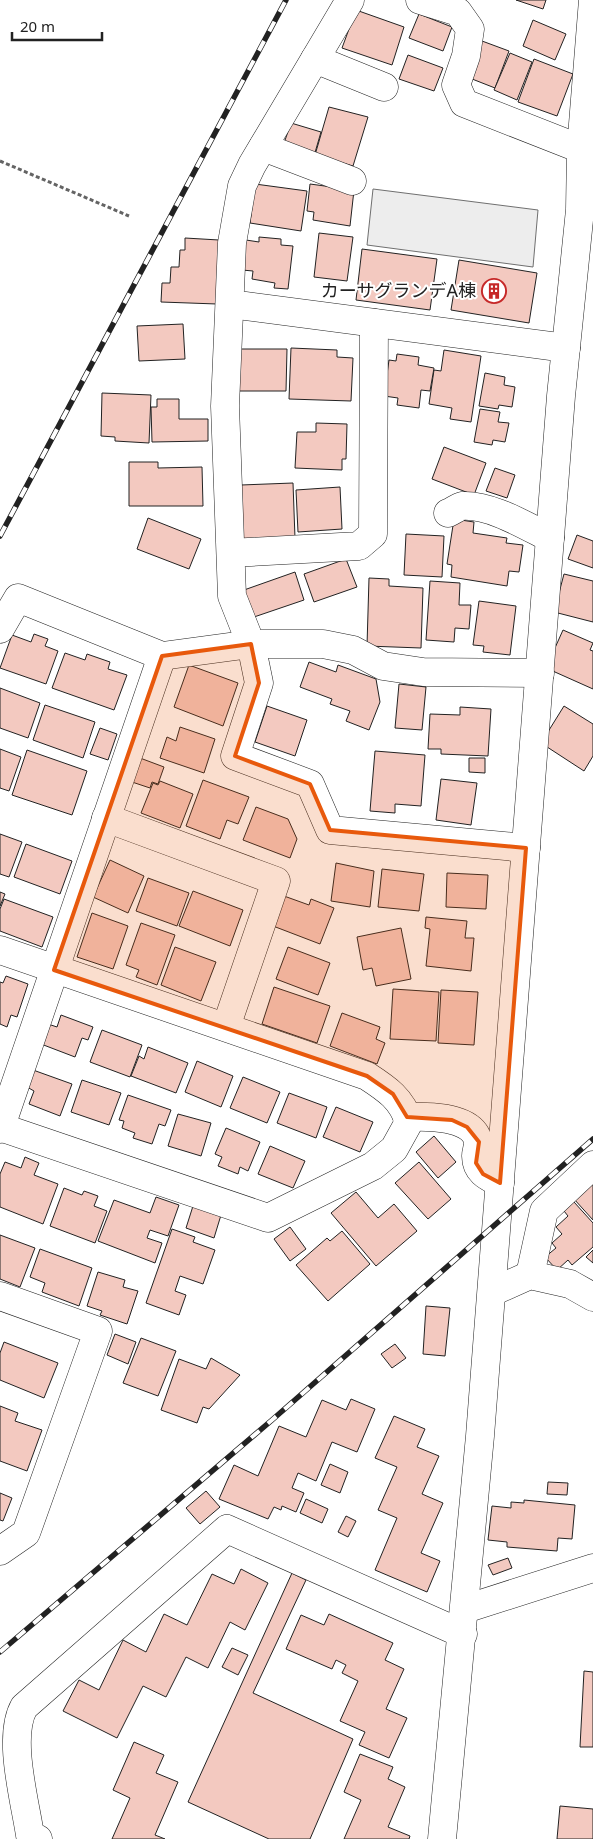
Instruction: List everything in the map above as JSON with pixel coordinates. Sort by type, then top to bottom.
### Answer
[{"type":"street","points":[[350,0],[262,147],[242,186],[232,244],[225,406],[232,596],[251,644],[259,683],[235,756],[310,784],[330,830],[526,848]]},
{"type":"street","points":[[420,0],[458,12],[470,29],[466,56],[456,85],[464,103],[581,149]]},
{"type":"street","points":[[442,1839],[464,1622],[492,1292],[566,348],[586,202],[581,149],[593,0]]},
{"type":"street","points":[[314,59],[384,87]]},
{"type":"street","points":[[262,147],[352,181]]},
{"type":"street","points":[[230,304],[566,348]]},
{"type":"street","points":[[231,553],[358,546],[373,534],[374,323]]},
{"type":"street","points":[[448,513],[461,506],[476,508],[510,518],[550,538]]},
{"type":"street","points":[[0,629],[18,598],[162,656],[251,644],[323,644],[354,650],[383,666],[423,672],[540,673]]},
{"type":"street","points":[[0,950],[54,970],[368,1076],[394,1094],[405,1109],[409,1122],[394,1149],[373,1166],[268,1218],[0,1128],[54,970],[106,818],[162,656]]},
{"type":"street","points":[[106,818],[276,881],[226,1027]]},
{"type":"street","points":[[407,1117],[426,1116],[452,1120],[467,1127],[475,1134],[479,1142],[476,1163],[482,1174],[500,1183]]},
{"type":"street","points":[[530,1275],[544,1211],[593,1165]]},
{"type":"street","points":[[492,1292],[530,1275],[570,1284],[593,1297]]},
{"type":"street","points":[[0,1296],[98,1331],[26,1533],[0,1551]]},
{"type":"street","points":[[38,1839],[30,1835],[16,1742],[19,1716],[24,1707],[226,1529],[464,1622],[593,1568]]},
{"type":"path","points":[[0,161],[129,216]]},
{"type":"highlighted area","points":[[251,644],[259,683],[235,756],[310,784],[330,830],[526,848],[500,1183],[483,1174],[476,1163],[479,1142],[467,1127],[452,1120],[407,1117],[393,1094],[367,1076],[54,970],[162,656]]},
{"type":"shaded area","points":[[373,189],[538,210],[533,267],[367,245]]},
{"type":"building","points":[[516,0],[546,0],[543,9]]},
{"type":"building","points":[[356,10],[404,27],[392,65],[342,48]]},
{"type":"building","points":[[419,14],[452,27],[443,51],[409,38]]},
{"type":"building","points":[[533,20],[566,34],[555,60],[523,46]]},
{"type":"building","points":[[482,41],[509,51],[495,88],[467,77]]},
{"type":"building","points":[[510,53],[532,62],[517,100],[494,90]]},
{"type":"building","points":[[408,55],[443,68],[434,91],[399,79]]},
{"type":"building","points":[[534,59],[573,74],[557,116],[518,102]]},
{"type":"building","points":[[329,107],[368,117],[353,166],[315,155]]},
{"type":"building","points":[[291,123],[321,132],[314,156],[283,146]]},
{"type":"building","points":[[255,184],[307,191],[301,231],[250,223]]},
{"type":"building","points":[[310,184],[354,190],[350,226],[313,220],[314,212],[307,211]]},
{"type":"building","points":[[319,233],[353,237],[347,281],[314,277]]},
{"type":"building","points":[[259,237],[281,239],[281,245],[293,246],[288,289],[274,288],[275,283],[252,279],[253,271],[242,270],[246,240],[259,242]]},
{"type":"building","points":[[185,238],[219,240],[217,304],[161,302],[162,283],[170,283],[171,267],[179,267],[180,250],[185,250]]},
{"type":"building","points":[[362,249],[437,259],[430,310],[356,300]]},
{"type":"building","name":"カーサグランデA棟","points":[[459,260],[537,273],[529,323],[451,310]]},
{"type":"building","points":[[183,324],[185,359],[139,361],[137,326]]},
{"type":"building","points":[[291,348],[337,350],[337,357],[353,358],[351,401],[289,399]]},
{"type":"building","points":[[240,349],[287,349],[286,391],[239,391]]},
{"type":"building","points":[[444,350],[481,356],[471,422],[450,419],[452,408],[429,404],[434,370],[441,371]]},
{"type":"building","points":[[397,354],[419,357],[418,365],[434,368],[430,391],[421,390],[419,408],[397,405],[398,398],[384,396],[389,360],[396,361]]},
{"type":"building","points":[[485,373],[505,377],[504,385],[515,387],[512,407],[499,405],[498,409],[479,406]]},
{"type":"building","points":[[102,393],[151,395],[149,443],[115,441],[115,437],[101,436]]},
{"type":"building","points":[[157,399],[179,399],[179,419],[208,419],[208,441],[152,442],[151,407],[157,407]]},
{"type":"building","points":[[480,409],[500,412],[498,422],[509,423],[505,442],[493,440],[492,445],[474,442]]},
{"type":"building","points":[[316,423],[347,424],[346,459],[342,459],[342,470],[295,468],[297,432],[316,432]]},
{"type":"building","points":[[444,447],[486,463],[474,495],[432,479]]},
{"type":"building","points":[[129,462],[158,462],[158,468],[202,467],[203,506],[129,506]]},
{"type":"building","points":[[495,468],[515,475],[507,498],[486,491]]},
{"type":"building","points":[[293,483],[295,538],[243,540],[241,485]]},
{"type":"building","points":[[340,487],[342,529],[298,532],[296,490]]},
{"type":"building","points":[[148,518],[201,539],[189,569],[137,549]]},
{"type":"building","points":[[454,519],[474,522],[473,533],[507,538],[506,543],[523,545],[519,572],[509,571],[507,586],[451,577],[452,565],[447,564]]},
{"type":"building","points":[[406,534],[444,536],[442,577],[404,575]]},
{"type":"building","points":[[577,535],[593,541],[593,568],[568,559]]},
{"type":"building","points":[[346,559],[357,587],[314,602],[304,574]]},
{"type":"building","points":[[295,572],[304,600],[254,617],[244,590]]},
{"type":"building","points":[[564,574],[593,581],[593,622],[554,612]]},
{"type":"building","points":[[369,578],[389,579],[389,586],[423,588],[421,648],[367,646]]},
{"type":"building","points":[[430,581],[460,583],[459,605],[471,605],[469,629],[455,628],[454,642],[426,640]]},
{"type":"building","points":[[479,601],[516,606],[510,655],[483,652],[484,646],[473,645]]},
{"type":"building","points":[[563,630],[593,643],[590,650],[593,651],[593,689],[546,668]]},
{"type":"building","points":[[34,634],[48,639],[45,646],[58,651],[46,684],[0,668],[12,635],[31,642]]},
{"type":"building","points":[[65,653],[85,660],[87,654],[110,662],[108,669],[127,675],[114,710],[52,688]]},
{"type":"building","points":[[309,662],[336,672],[338,665],[376,679],[380,702],[369,730],[346,721],[350,711],[330,704],[332,699],[300,687]]},
{"type":"building","points":[[189,665],[238,683],[223,726],[174,707]]},
{"type":"building","points":[[399,684],[426,687],[422,730],[395,728]]},
{"type":"building","points":[[0,688],[40,703],[28,738],[0,728]]},
{"type":"building","points":[[45,705],[95,722],[83,758],[33,740]]},
{"type":"building","points":[[267,706],[307,720],[295,756],[255,742]]},
{"type":"building","points":[[564,706],[593,724],[593,756],[584,771],[541,743]]},
{"type":"building","points":[[460,707],[491,709],[488,756],[441,754],[441,749],[428,749],[430,714],[460,715]]},
{"type":"building","points":[[180,727],[215,739],[204,773],[160,758],[167,737],[176,741]]},
{"type":"building","points":[[100,728],[117,734],[108,760],[90,754]]},
{"type":"building","points":[[0,749],[21,757],[9,791],[0,788]]},
{"type":"building","points":[[27,750],[87,771],[72,815],[12,795]]},
{"type":"building","points":[[375,751],[425,755],[421,806],[395,804],[395,813],[370,811]]},
{"type":"building","points":[[140,758],[164,767],[158,784],[152,782],[150,788],[132,782]]},
{"type":"building","points":[[469,758],[485,758],[485,773],[469,772]]},
{"type":"building","points":[[441,779],[477,783],[471,825],[436,820]]},
{"type":"building","points":[[203,780],[249,797],[238,824],[227,820],[220,839],[186,826]]},
{"type":"building","points":[[160,781],[193,794],[180,828],[141,813],[153,783],[158,785]]},
{"type":"building","points":[[256,807],[288,819],[297,839],[290,858],[243,840]]},
{"type":"building","points":[[0,834],[22,842],[9,877],[0,874]]},
{"type":"building","points":[[26,844],[72,861],[60,894],[14,877]]},
{"type":"building","points":[[110,860],[144,876],[128,913],[93,897]]},
{"type":"building","points":[[336,863],[374,871],[370,907],[331,901]]},
{"type":"building","points":[[382,869],[424,874],[419,911],[378,907]]},
{"type":"building","points":[[447,873],[488,875],[486,909],[446,907]]},
{"type":"building","points":[[148,878],[189,893],[177,926],[136,911]]},
{"type":"building","points":[[193,891],[243,910],[230,946],[179,926]]},
{"type":"building","points":[[0,892],[5,894],[0,906]]},
{"type":"building","points":[[284,896],[309,905],[311,899],[334,908],[320,944],[273,926]]},
{"type":"building","points":[[4,899],[53,917],[42,947],[0,931],[0,909]]},
{"type":"building","points":[[92,913],[128,926],[113,969],[77,957]]},
{"type":"building","points":[[426,917],[467,921],[465,938],[474,938],[471,971],[426,966],[430,929],[425,928]]},
{"type":"building","points":[[141,923],[175,935],[157,985],[136,977],[139,970],[126,965]]},
{"type":"building","points":[[401,928],[411,979],[376,986],[372,968],[363,970],[357,937]]},
{"type":"building","points":[[175,947],[216,962],[201,1001],[161,985]]},
{"type":"building","points":[[288,947],[330,963],[318,995],[276,979]]},
{"type":"building","points":[[6,976],[28,984],[17,1017],[11,1015],[7,1027],[0,1024],[0,982],[3,983]]},
{"type":"building","points":[[274,987],[330,1006],[317,1043],[262,1024]]},
{"type":"building","points":[[393,989],[439,992],[436,1041],[390,1039]]},
{"type":"building","points":[[441,990],[478,992],[474,1045],[438,1043]]},
{"type":"building","points":[[342,1013],[380,1027],[376,1039],[385,1043],[377,1064],[330,1046]]},
{"type":"building","points":[[61,1015],[93,1027],[88,1040],[82,1038],[75,1057],[41,1044],[48,1024],[57,1027]]},
{"type":"building","points":[[102,1030],[142,1045],[130,1077],[90,1062]]},
{"type":"building","points":[[148,1047],[188,1063],[176,1093],[131,1076],[139,1056],[144,1059]]},
{"type":"building","points":[[197,1061],[233,1076],[221,1107],[185,1092]]},
{"type":"building","points":[[33,1070],[72,1084],[60,1116],[29,1104],[34,1091],[27,1087]]},
{"type":"building","points":[[243,1077],[280,1092],[267,1123],[230,1108]]},
{"type":"building","points":[[82,1080],[121,1093],[109,1125],[71,1112]]},
{"type":"building","points":[[289,1093],[327,1107],[316,1138],[277,1123]]},
{"type":"building","points":[[128,1095],[171,1110],[165,1126],[159,1124],[152,1144],[133,1138],[135,1133],[122,1128],[124,1121],[119,1120]]},
{"type":"building","points":[[336,1107],[373,1122],[360,1152],[323,1137]]},
{"type":"building","points":[[178,1114],[211,1123],[201,1156],[168,1146]]},
{"type":"building","points":[[226,1128],[260,1142],[248,1171],[240,1167],[238,1174],[218,1166],[222,1157],[215,1154]]},
{"type":"building","points":[[434,1136],[456,1162],[438,1178],[416,1152]]},
{"type":"building","points":[[270,1146],[305,1161],[293,1188],[258,1174]]},
{"type":"building","points":[[25,1157],[39,1163],[34,1175],[58,1184],[43,1224],[0,1207],[0,1174],[5,1162],[21,1168]]},
{"type":"building","points":[[419,1162],[451,1199],[428,1219],[395,1183]]},
{"type":"building","points":[[593,1181],[593,1220],[574,1199]]},
{"type":"building","points":[[64,1188],[82,1195],[84,1191],[98,1196],[94,1206],[107,1211],[95,1243],[50,1226]]},
{"type":"building","points":[[356,1192],[378,1218],[394,1204],[417,1231],[376,1266],[331,1213]]},
{"type":"building","points":[[156,1197],[179,1205],[168,1236],[150,1230],[147,1238],[162,1243],[155,1263],[98,1241],[114,1200],[150,1213]]},
{"type":"building","points":[[574,1202],[593,1223],[593,1247],[572,1265],[568,1260],[557,1270],[545,1257],[556,1248],[552,1243],[562,1234],[556,1227],[568,1216],[564,1211]]},
{"type":"building","points":[[193,1206],[221,1215],[214,1238],[186,1228]]},
{"type":"building","points":[[290,1227],[306,1249],[290,1261],[274,1239]]},
{"type":"building","points":[[172,1229],[195,1237],[193,1242],[215,1250],[203,1284],[180,1276],[175,1291],[186,1295],[179,1315],[146,1303]]},
{"type":"building","points":[[342,1231],[370,1264],[328,1301],[296,1265],[327,1238],[330,1241]]},
{"type":"building","points":[[0,1235],[35,1248],[20,1287],[0,1279]]},
{"type":"building","points":[[40,1249],[92,1268],[79,1306],[42,1292],[45,1283],[30,1277]]},
{"type":"building","points":[[593,1250],[593,1263],[586,1257]]},
{"type":"building","points":[[98,1272],[125,1280],[123,1287],[138,1291],[127,1324],[100,1315],[102,1311],[87,1306]]},
{"type":"building","points":[[426,1306],[450,1308],[445,1356],[423,1354]]},
{"type":"building","points":[[115,1334],[136,1342],[128,1364],[107,1355]]},
{"type":"building","points":[[141,1338],[176,1351],[158,1396],[123,1383]]},
{"type":"building","points":[[4,1342],[58,1363],[44,1398],[0,1380],[0,1353]]},
{"type":"building","points":[[395,1344],[406,1358],[392,1368],[381,1354]]},
{"type":"building","points":[[211,1358],[240,1375],[209,1409],[203,1407],[197,1423],[161,1410],[179,1359],[206,1369]]},
{"type":"building","points":[[351,1399],[375,1409],[357,1452],[332,1442],[316,1481],[298,1473],[292,1488],[304,1493],[296,1512],[282,1506],[281,1510],[274,1507],[268,1519],[219,1499],[234,1465],[258,1476],[279,1426],[306,1437],[322,1400],[346,1410]]},
{"type":"building","points":[[0,1406],[18,1413],[15,1421],[42,1430],[27,1471],[0,1461]]},
{"type":"building","points":[[394,1416],[425,1429],[417,1447],[439,1456],[422,1494],[443,1503],[421,1553],[440,1561],[427,1592],[375,1570],[397,1518],[378,1510],[397,1467],[375,1458]]},
{"type":"building","points":[[330,1464],[348,1472],[340,1493],[321,1485]]},
{"type":"building","points":[[548,1482],[568,1483],[567,1495],[547,1494]]},
{"type":"building","points":[[206,1491],[220,1507],[200,1524],[186,1508]]},
{"type":"building","points":[[0,1493],[12,1498],[3,1521],[0,1520]]},
{"type":"building","points":[[306,1499],[328,1509],[322,1523],[300,1513]]},
{"type":"building","points":[[524,1500],[575,1505],[572,1539],[558,1538],[557,1551],[507,1547],[507,1542],[488,1540],[492,1506],[511,1508],[511,1502],[524,1503]]},
{"type":"building","points":[[346,1516],[356,1521],[348,1537],[338,1532]]},
{"type":"building","points":[[508,1558],[512,1568],[493,1575],[488,1565]]},
{"type":"building","points":[[241,1569],[268,1583],[245,1630],[230,1622],[208,1668],[186,1657],[166,1697],[143,1686],[117,1738],[63,1711],[79,1680],[99,1690],[123,1640],[146,1652],[164,1614],[187,1625],[212,1574],[234,1584]]},
{"type":"building","points":[[292,1573],[306,1580],[253,1693],[353,1739],[310,1839],[269,1839],[188,1802]]},
{"type":"building","points":[[329,1614],[393,1643],[385,1660],[404,1669],[386,1709],[407,1718],[389,1758],[359,1745],[365,1732],[340,1721],[358,1681],[342,1673],[346,1665],[336,1660],[332,1669],[286,1649],[301,1615],[324,1625]]},
{"type":"building","points":[[232,1648],[248,1655],[238,1675],[222,1667]]},
{"type":"building","points":[[584,1671],[593,1672],[593,1747],[580,1747]]},
{"type":"building","points":[[134,1742],[164,1755],[156,1773],[178,1782],[155,1835],[165,1839],[112,1839],[130,1798],[113,1790]]},
{"type":"building","points":[[360,1754],[393,1767],[388,1779],[405,1787],[388,1827],[410,1836],[409,1839],[344,1839],[361,1800],[344,1792]]},
{"type":"building","points":[[560,1806],[593,1809],[593,1839],[557,1839]]},
{"type":"railway","points":[[0,536],[286,0]]},
{"type":"railway","points":[[0,1652],[272,1420],[593,1139]]},
{"type":"place","name":"カーサグランデA棟","points":[[494,291]]}]
